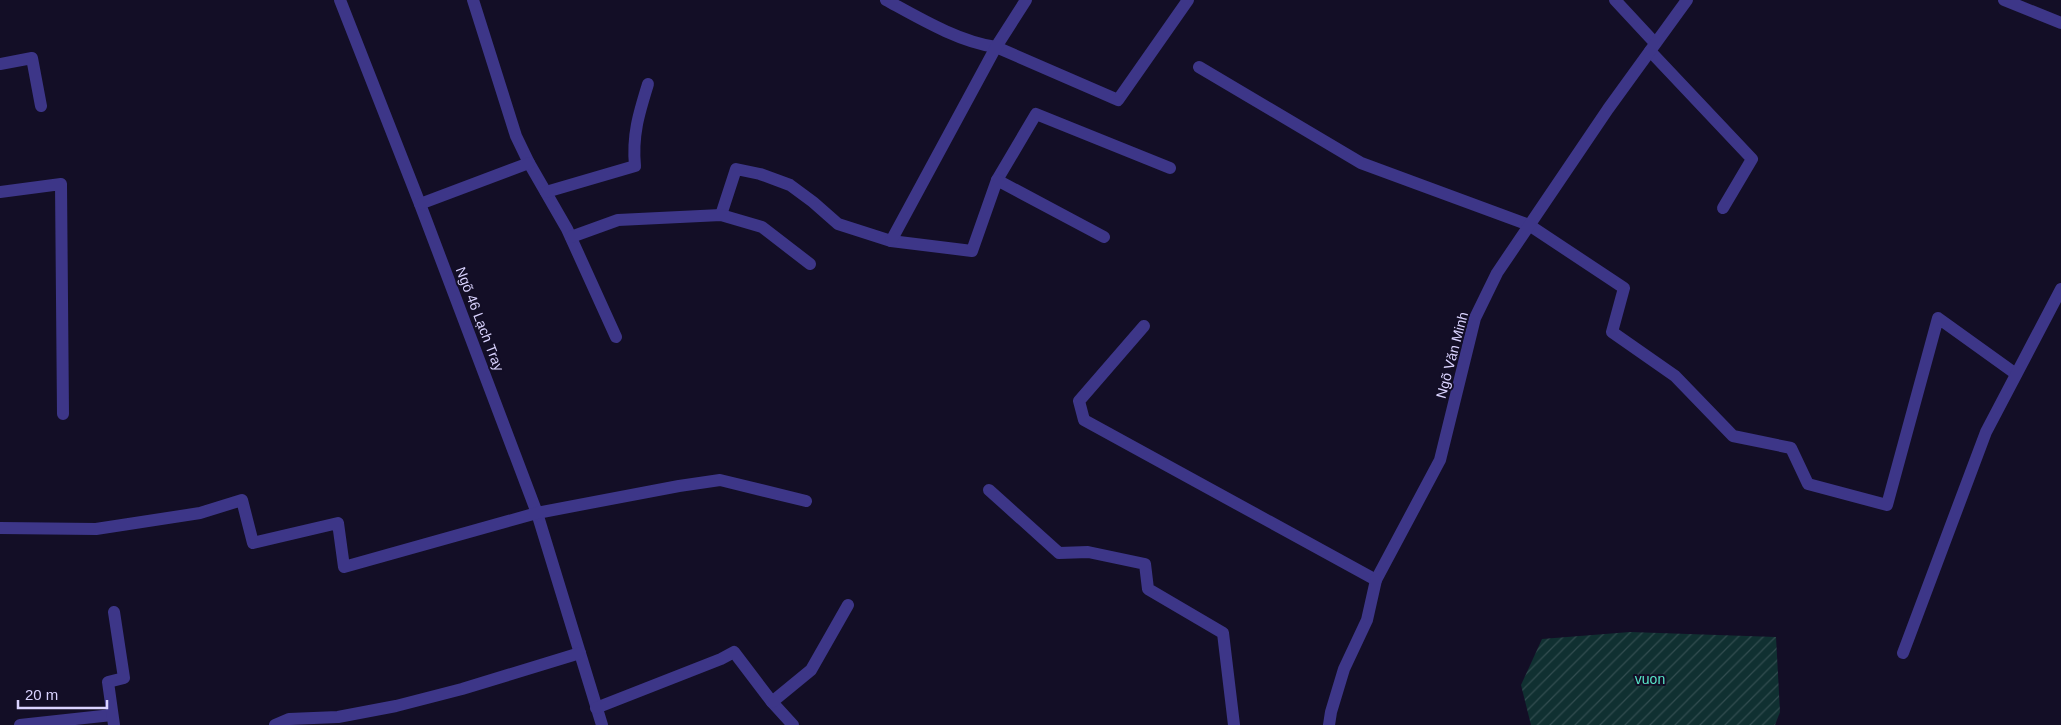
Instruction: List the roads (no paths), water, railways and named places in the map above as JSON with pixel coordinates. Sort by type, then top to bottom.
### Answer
[{"type":"lane","name":"Ngõ 46 Lạch Tray","points":[[340,0],[538,513],[602,725]]},
{"type":"lane","points":[[473,0],[516,136],[570,237],[616,337]]},
{"type":"lane","points":[[886,0],[932,24],[983,45],[996,47],[1118,100],[1188,0]]},
{"type":"lane","points":[[891,241],[996,47],[1026,0]]},
{"type":"lane","points":[[1615,0],[1653,47],[1752,160],[1723,208]]},
{"type":"lane","name":"Ngõ Văn Minh","points":[[1330,725],[1331,712],[1344,669],[1366,620],[1376,580],[1440,460],[1475,318],[1497,273],[1687,0]]},
{"type":"lane","points":[[2004,0],[2061,23]]},
{"type":"lane","points":[[0,64],[32,58],[41,106]]},
{"type":"lane","points":[[1199,67],[1361,163],[1529,225],[1624,288],[1612,332],[1675,376],[1733,436],[1791,448],[1808,484],[1888,505],[1938,318],[2016,374]]},
{"type":"lane","points":[[546,192],[635,166],[633,145],[638,115],[648,84]]},
{"type":"lane","points":[[721,216],[736,169],[760,174],[790,185],[838,224],[891,241],[972,250],[997,180],[1036,114],[1170,168]]},
{"type":"lane","points":[[420,204],[529,163]]},
{"type":"lane","points":[[997,180],[1104,237]]},
{"type":"lane","points":[[0,192],[61,184],[64,414]]},
{"type":"lane","points":[[570,237],[618,220],[721,216],[762,228],[810,264]]},
{"type":"lane","points":[[1903,653],[1986,432],[2061,289]]},
{"type":"lane","points":[[1144,326],[1080,401],[1084,420],[1376,580]]},
{"type":"lane","points":[[0,528],[96,529],[200,513],[242,500],[253,543],[338,524],[344,567],[538,513],[720,480],[806,500]]},
{"type":"lane","points":[[989,490],[1059,553],[1088,552],[1146,564],[1148,589],[1223,632],[1234,725]]},
{"type":"lane","points":[[772,702],[811,670],[848,605]]},
{"type":"lane","points":[[20,725],[113,720],[108,682],[124,678],[114,612]]},
{"type":"lane","points":[[596,708],[721,659],[734,652],[772,702],[793,725]]},
{"type":"lane","points":[[275,725],[289,719],[338,717],[396,706],[462,689],[580,653]]},
{"type":"park label","name":"vuon","points":[[1650,679]]}]
